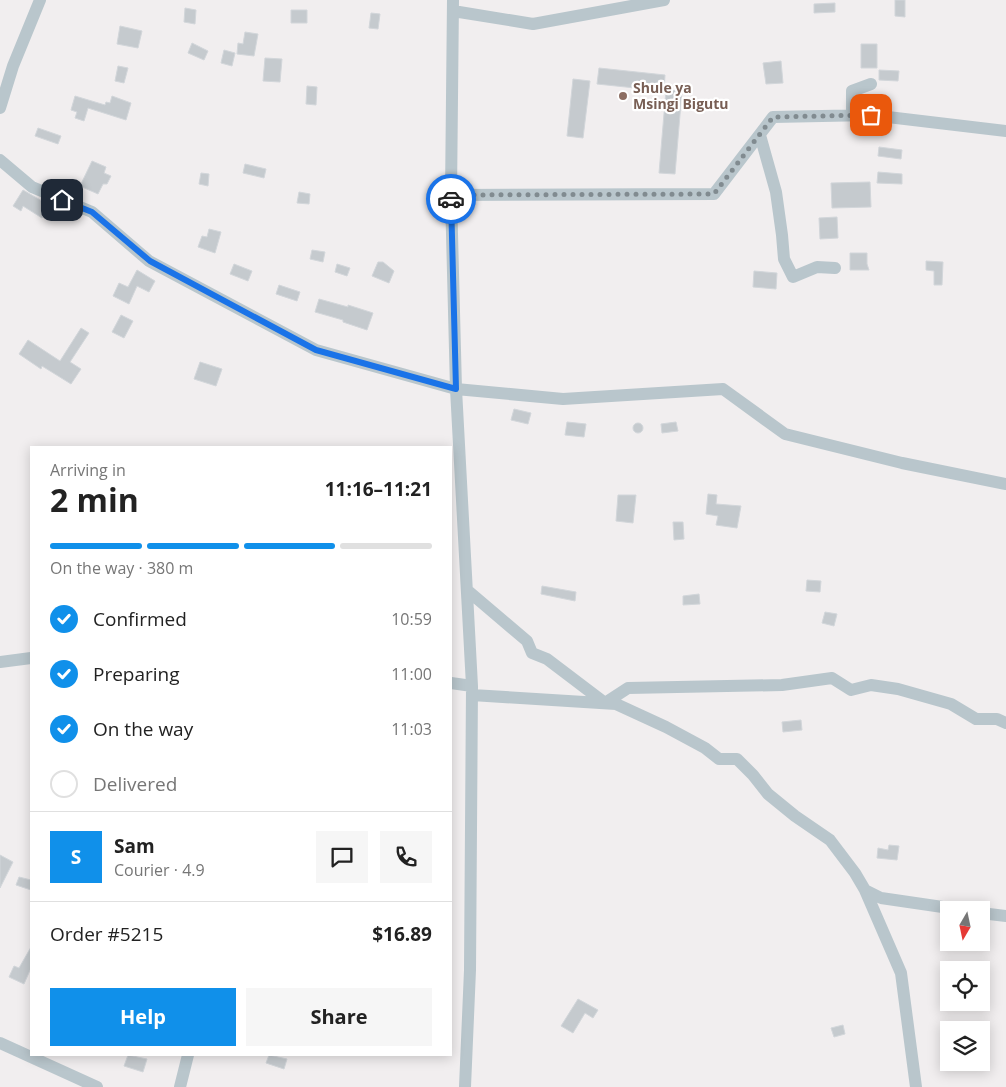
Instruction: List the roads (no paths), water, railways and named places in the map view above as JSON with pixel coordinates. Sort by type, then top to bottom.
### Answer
[{"type":"street","points":[[0,108],[13,66],[40,0]]},
{"type":"street","points":[[465,1087],[470,970],[472,691],[456,389],[451,195],[453,6],[533,24],[664,0]]},
{"type":"street","points":[[852,115],[852,91],[871,84]]},
{"type":"street","points":[[451,195],[714,194],[773,117],[871,115],[1006,132]]},
{"type":"street","points":[[760,135],[776,192],[784,259],[794,277],[817,267],[836,268]]},
{"type":"street","points":[[0,160],[32,187],[92,212],[150,261],[316,350],[456,389],[563,399],[723,389],[785,434],[902,463],[1006,484]]},
{"type":"street","points":[[466,590],[527,641],[532,653],[547,660],[605,703]]},
{"type":"street","points":[[0,662],[30,658]]},
{"type":"street","points":[[605,703],[628,688],[782,685],[832,678],[852,690],[871,685],[898,689],[951,704],[976,718],[1006,723]]},
{"type":"street","points":[[452,683],[472,691],[616,704],[666,727],[705,748],[719,759],[738,759],[768,794],[794,816],[830,840],[856,872],[901,973],[916,1087]]},
{"type":"street","points":[[865,890],[881,898],[940,907]]},
{"type":"street","points":[[990,914],[1006,916]]},
{"type":"street","points":[[0,1042],[30,1056]]},
{"type":"street","points":[[30,1056],[97,1087]]},
{"type":"street","points":[[180,1087],[188,1056]]},
{"type":"place","name":"Shule ya Msingi Bigutu","points":[[623,96]]}]
